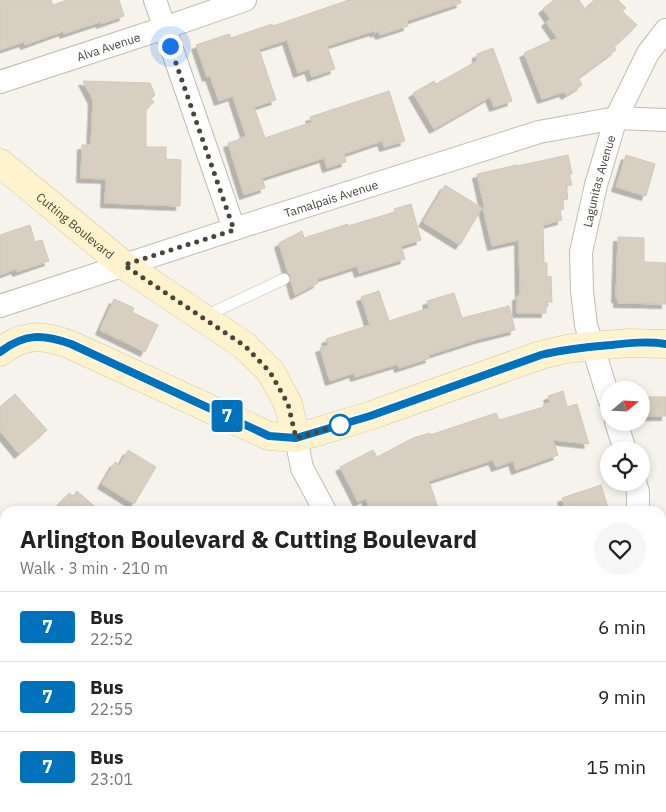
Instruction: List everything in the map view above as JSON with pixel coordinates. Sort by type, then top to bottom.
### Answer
[{"type":"main road","name":"Cutting Boulevard","points":[[0,164],[124,265],[245,346],[270,372],[288,404],[296,438]]},
{"type":"main road","points":[[0,352],[22,340],[39,336],[54,338],[71,344],[269,436],[296,438],[370,416],[541,355],[566,349],[592,346],[629,343],[666,344]]},
{"type":"street","points":[[155,0],[234,230]]},
{"type":"street","name":"Alva Avenue","points":[[0,82],[245,0]]},
{"type":"street","name":"Lagunitas Avenue","points":[[603,381],[586,325],[582,291],[581,252],[596,185],[616,118],[648,53],[666,30]]},
{"type":"street","name":"Tamalpais Avenue","points":[[0,306],[538,132],[616,118],[666,120]]},
{"type":"street","name":"Cutting Boulevard","points":[[296,438],[302,468],[323,506]]},
{"type":"street","points":[[638,491],[638,506]]},
{"type":"lane","points":[[201,317],[284,279]]},
{"type":"building","points":[[0,0],[51,0],[53,5],[67,0],[119,0],[124,16],[64,34],[64,31],[25,45],[24,42],[0,50]]},
{"type":"building","points":[[349,0],[460,0],[461,3],[407,21],[408,26],[380,35],[378,31],[375,33],[374,31],[327,46],[335,69],[312,77],[309,69],[298,73],[287,40],[259,49],[276,100],[254,107],[265,138],[312,122],[310,117],[389,91],[405,141],[384,147],[382,141],[344,154],[346,162],[327,168],[324,158],[262,178],[265,188],[244,195],[228,143],[246,136],[233,96],[219,101],[210,76],[207,77],[196,45],[229,34],[231,38],[272,24],[273,26]]},
{"type":"building","points":[[554,0],[579,0],[585,9],[594,0],[618,0],[626,8],[622,11],[637,25],[614,47],[616,50],[578,78],[582,85],[566,95],[564,92],[542,99],[524,53],[557,38],[546,22],[550,19],[543,9]]},
{"type":"building","points":[[493,48],[512,101],[494,107],[490,97],[434,129],[413,93],[434,81],[436,84],[477,61],[477,54]]},
{"type":"building","points":[[83,81],[150,83],[155,95],[151,99],[154,102],[146,109],[146,147],[166,147],[166,159],[181,160],[180,206],[105,203],[106,179],[81,178],[82,145],[91,145],[93,100]]},
{"type":"building","points":[[568,155],[572,174],[569,174],[572,185],[566,186],[568,199],[562,200],[564,209],[560,210],[562,220],[543,225],[544,263],[547,263],[547,277],[551,276],[552,302],[546,302],[546,313],[517,313],[517,296],[520,296],[519,240],[492,246],[477,174]]},
{"type":"building","points":[[626,155],[655,164],[646,196],[616,187]]},
{"type":"building","points":[[445,185],[482,208],[460,245],[423,222]]},
{"type":"building","points":[[411,204],[421,240],[401,246],[405,259],[359,273],[357,266],[317,279],[318,283],[295,295],[291,276],[288,273],[279,243],[302,231],[304,238],[395,212],[394,209]]},
{"type":"building","points":[[30,225],[35,242],[42,240],[49,261],[17,272],[16,269],[0,275],[0,235]]},
{"type":"building","points":[[618,237],[644,238],[644,262],[666,263],[666,304],[618,303],[618,298],[616,298]]},
{"type":"building","points":[[379,291],[389,321],[429,308],[427,301],[454,293],[462,318],[509,306],[515,330],[429,355],[430,358],[399,368],[398,364],[355,377],[354,373],[330,381],[320,348],[328,345],[326,339],[370,325],[361,297]]},
{"type":"building","points":[[114,299],[134,308],[132,312],[158,325],[145,352],[100,330]]},
{"type":"building","points":[[563,391],[567,407],[577,404],[589,444],[553,440],[558,455],[516,470],[513,461],[496,467],[493,460],[429,481],[437,506],[368,506],[366,498],[358,502],[340,467],[373,450],[377,457],[413,438],[430,433],[430,435],[496,413],[499,420],[544,407],[543,405],[550,402],[548,396]]},
{"type":"building","points":[[15,394],[47,430],[19,454],[0,431],[0,407]]},
{"type":"building","points":[[650,397],[666,397],[666,416],[650,416]]},
{"type":"building","points":[[128,450],[156,467],[134,504],[102,484],[115,462],[120,465]]},
{"type":"building","points":[[600,485],[600,491],[603,491],[607,506],[564,506],[562,498]]},
{"type":"building","points":[[77,491],[94,506],[57,506],[69,493],[73,496]]},
{"type":"bus line","name":"7","points":[[0,352],[22,340],[39,336],[54,338],[71,344],[269,436],[296,438],[370,416],[541,355],[566,349],[592,346],[629,343],[666,344]]},
{"type":"route","points":[[170,46],[234,230],[124,265],[245,346],[270,372],[288,404],[296,438],[340,425]]}]
